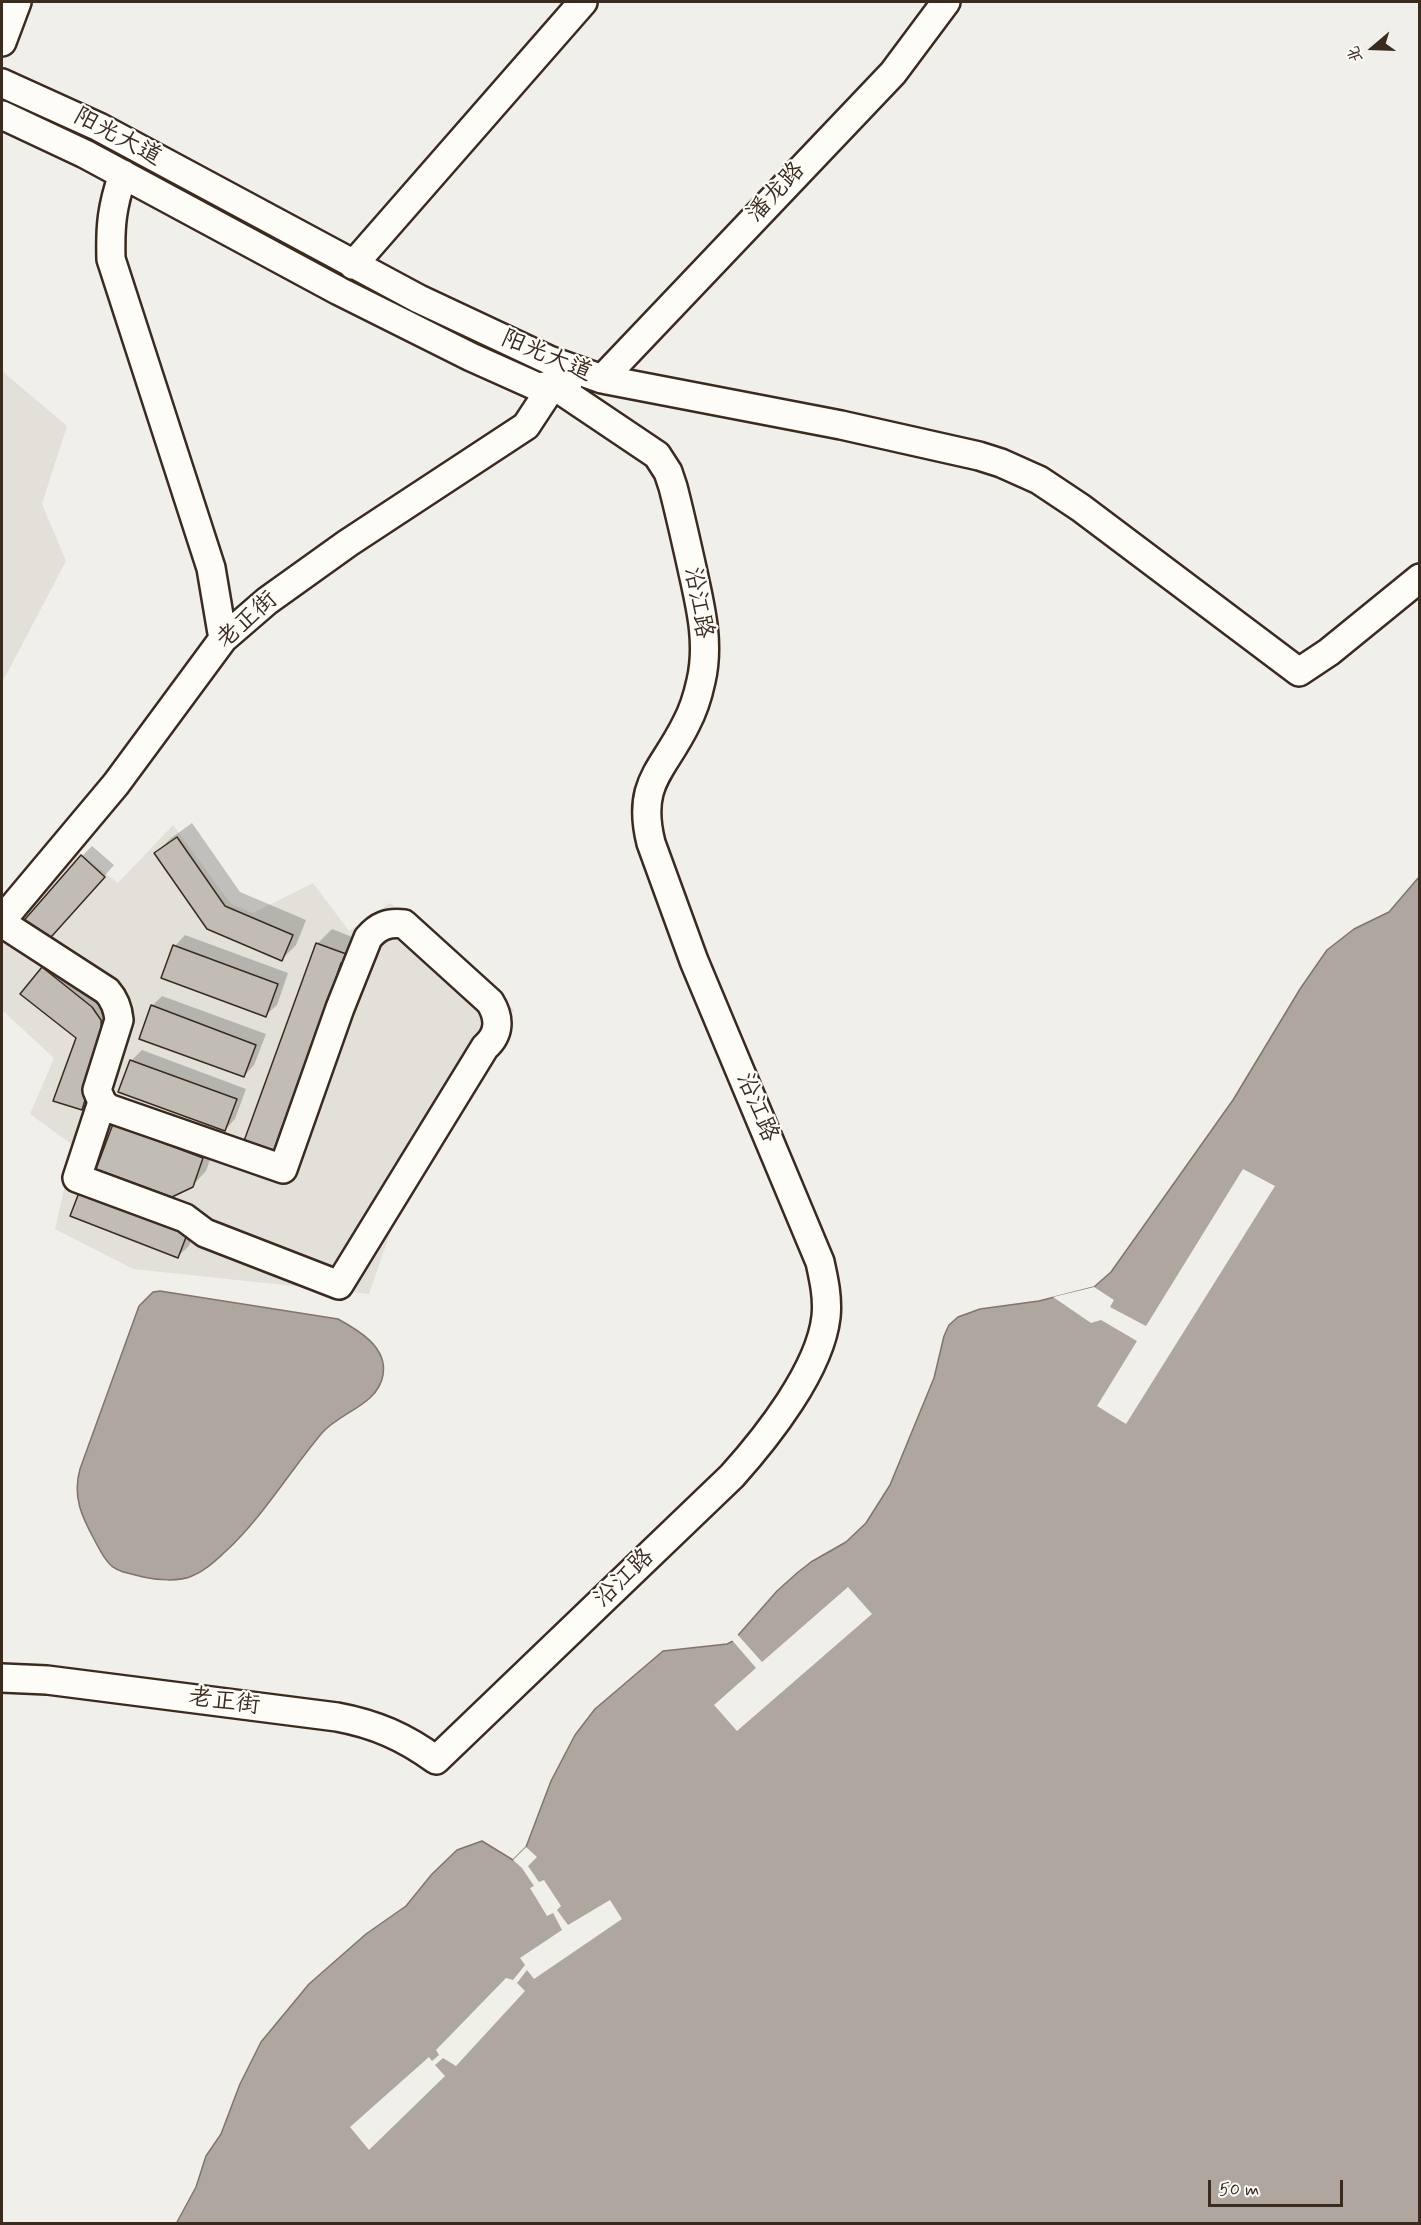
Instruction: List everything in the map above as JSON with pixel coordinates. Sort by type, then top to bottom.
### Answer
[{"type":"street","points":[[2,42],[17,2]]},
{"type":"street","points":[[353,265],[583,2]]},
{"type":"street","name":"潘龙路","points":[[602,379],[893,73],[946,2]]},
{"type":"street","name":"阳光大道","points":[[2,83],[99,127],[353,265],[484,330],[549,360],[602,379]]},
{"type":"street","name":"阳光大道","points":[[2,115],[74,148],[406,325],[538,387],[602,379]]},
{"type":"street","points":[[123,174],[110,225],[111,259],[211,568],[223,639]]},
{"type":"street","points":[[602,379],[841,425],[1001,463],[1038,480],[1081,508],[1299,672],[1329,652],[1419,578]]},
{"type":"street","name":"老正街","points":[[2,922],[116,784],[223,639],[267,601],[348,543],[526,426],[553,385]]},
{"type":"street","name":"沿江路","points":[[436,1760],[745,1461],[769,1431],[802,1379],[817,1350],[826,1319],[826,1288],[820,1262],[694,961],[647,827],[646,811],[651,783],[686,725],[701,681],[704,662],[704,623],[674,487],[657,455],[553,385]]},
{"type":"street","points":[[2,922],[107,991],[112,997],[119,1020],[97,1090],[102,1102],[108,1108],[283,1170],[340,1008],[368,938],[380,926],[388,923],[404,924],[490,1002],[497,1018],[497,1028],[491,1042],[485,1047],[339,1284],[205,1233],[185,1218],[77,1178],[102,1102]]},
{"type":"street","name":"老正街","points":[[2,1678],[47,1680],[337,1717],[369,1724],[400,1736],[436,1760]]},
{"type":"shaded area","points":[[2,371],[67,426],[42,504],[66,561],[2,683]]},
{"type":"shaded area","points":[[173,825],[231,904],[253,913],[313,883],[349,931],[390,903],[514,1010],[402,1199],[369,1294],[133,1269],[55,1229],[74,1146],[30,1114],[54,1058],[2,1010],[2,934],[72,847],[118,883]]},
{"type":"shaded area","points":[[1419,877],[1419,2223],[176,2224],[196,2187],[206,2156],[221,2134],[240,2084],[261,2042],[309,1984],[366,1934],[406,1906],[432,1874],[457,1850],[482,1841],[513,1860],[526,1847],[551,1781],[575,1735],[595,1709],[663,1651],[727,1644],[733,1641],[777,1591],[797,1573],[811,1562],[846,1542],[866,1523],[890,1485],[934,1378],[944,1336],[949,1325],[958,1317],[980,1309],[1039,1301],[1094,1287],[1111,1272],[1233,1100],[1300,989],[1327,950],[1354,929],[1389,912]]},
{"type":"shaded area","points":[[160,1291],[338,1319],[370,1341],[381,1356],[383,1365],[380,1385],[374,1394],[322,1433],[239,1538],[210,1566],[187,1578],[174,1580],[154,1579],[113,1567],[105,1558],[86,1524],[77,1489],[80,1469],[139,1306],[153,1292]]},
{"type":"pier","points":[[1243,1169],[1275,1186],[1126,1424],[1097,1406],[1137,1341],[1101,1320],[1091,1323],[1053,1297],[1094,1287],[1114,1300],[1110,1307],[1146,1326]]},
{"type":"pier","points":[[848,1587],[872,1614],[737,1731],[714,1705],[756,1668],[731,1639],[737,1634],[762,1662]]},
{"type":"pier","points":[[526,1847],[537,1857],[528,1866],[539,1882],[544,1880],[561,1906],[557,1910],[568,1925],[610,1900],[622,1919],[534,1979],[527,1970],[517,1983],[525,1991],[456,2066],[443,2058],[435,2065],[445,2076],[369,2150],[350,2127],[429,2057],[432,2061],[439,2055],[436,2050],[506,1978],[513,1980],[525,1965],[520,1958],[562,1930],[553,1913],[547,1916],[530,1888],[534,1886],[522,1868],[513,1860]]},
{"type":"building","points":[[177,837],[225,906],[293,935],[282,961],[207,929],[154,853]]},
{"type":"building","points":[[81,855],[105,877],[43,946],[20,925]]},
{"type":"building","points":[[316,943],[349,955],[345,965],[341,963],[335,981],[338,982],[334,995],[330,994],[327,1003],[330,1005],[325,1018],[322,1016],[315,1034],[320,1036],[315,1048],[311,1047],[306,1073],[302,1072],[297,1086],[300,1088],[296,1100],[292,1099],[287,1114],[290,1116],[286,1128],[282,1127],[277,1142],[282,1144],[278,1153],[244,1141]]},
{"type":"building","points":[[173,945],[278,984],[266,1017],[161,978]]},
{"type":"building","points":[[42,967],[92,1007],[101,1020],[102,1045],[82,1110],[53,1101],[76,1038],[20,994]]},
{"type":"building","points":[[151,1005],[256,1045],[244,1077],[139,1039]]},
{"type":"building","points":[[130,1060],[237,1099],[225,1131],[118,1092]]},
{"type":"building","points":[[113,1124],[203,1158],[193,1187],[172,1197],[96,1169]]},
{"type":"building","points":[[80,1190],[188,1232],[178,1258],[70,1216]]}]
